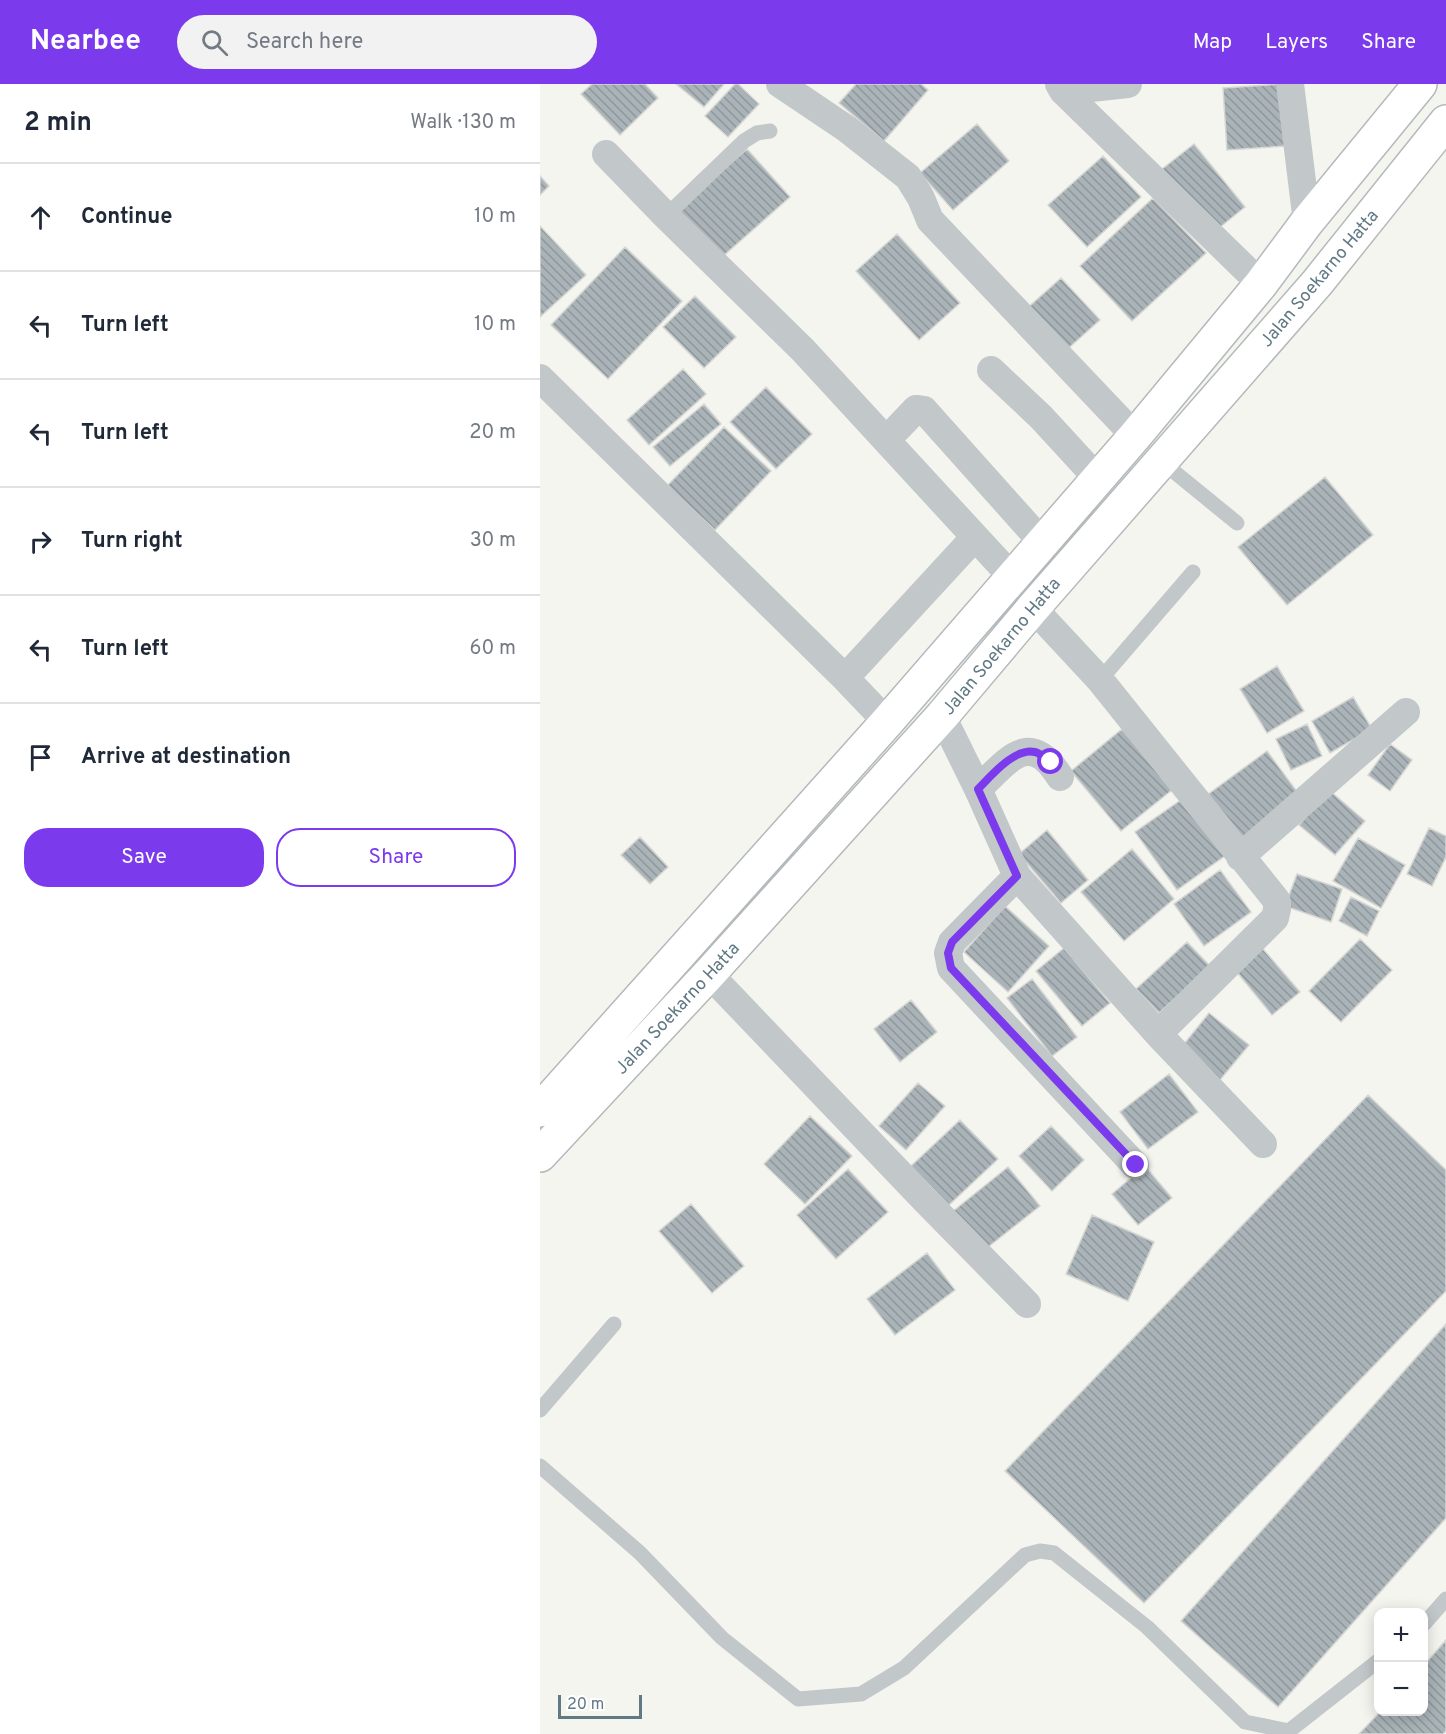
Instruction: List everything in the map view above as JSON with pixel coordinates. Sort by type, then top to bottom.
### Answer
[{"type":"highway","name":"Jalan Soekarno Hatta","points":[[540,1110],[887,722],[1135,436],[1261,284],[1307,222],[1420,84]]},
{"type":"highway","name":"Jalan Soekarno Hatta","points":[[544,1151],[709,974],[942,716],[1033,608],[1317,283],[1446,122]]},
{"type":"street","points":[[780,84],[847,129],[908,177],[921,198],[930,220],[1135,436]]},
{"type":"street","points":[[1061,88],[1128,84]]},
{"type":"street","points":[[1290,84],[1307,222]]},
{"type":"street","points":[[1061,88],[1261,284]]},
{"type":"street","points":[[606,154],[803,350],[1012,577]]},
{"type":"street","points":[[991,370],[1041,417],[1098,478]]},
{"type":"street","points":[[540,378],[887,722]]},
{"type":"street","points":[[897,429],[916,409],[924,410],[1042,542]]},
{"type":"street","points":[[845,678],[975,537]]},
{"type":"street","points":[[1033,608],[1100,680],[1277,901],[1275,918],[1158,1034]]},
{"type":"street","points":[[1240,857],[1406,712]]},
{"type":"street","points":[[942,716],[1017,876],[1158,1034],[1263,1144]]},
{"type":"street","points":[[978,789],[1020,753],[1036,752],[1051,762],[1060,777]]},
{"type":"street","points":[[1017,876],[952,942],[948,953],[951,968],[1136,1165]]},
{"type":"street","points":[[709,974],[1026,1304]]},
{"type":"lane","points":[[666,216],[744,141],[757,133],[770,130]]},
{"type":"lane","points":[[1161,461],[1237,523]]},
{"type":"lane","points":[[1100,680],[1194,572]]},
{"type":"lane","points":[[540,1410],[614,1324]]},
{"type":"lane","points":[[540,1466],[640,1553],[722,1638],[798,1699],[861,1694],[870,1689],[904,1668],[1025,1555],[1040,1551],[1054,1553],[1147,1627],[1245,1722],[1289,1731],[1377,1662]]},
{"type":"lane","points":[[1428,1619],[1446,1599]]},
{"type":"building","points":[[592,84],[645,84],[658,98],[620,135],[581,94]]},
{"type":"building","points":[[676,84],[724,84],[704,107]]},
{"type":"building","points":[[735,84],[738,84],[759,104],[728,137],[705,116]]},
{"type":"building","points":[[856,84],[921,84],[928,90],[884,141],[839,103]]},
{"type":"building","points":[[1282,84],[1286,146],[1227,150],[1223,88]]},
{"type":"building","points":[[977,124],[1009,161],[953,210],[920,173]]},
{"type":"building","points":[[1194,144],[1245,207],[1214,232],[1162,169]]},
{"type":"building","points":[[747,149],[790,197],[721,258],[678,210]]},
{"type":"building","points":[[1103,156],[1141,197],[1087,247],[1048,205]]},
{"type":"building","points":[[540,176],[549,186],[540,195]]},
{"type":"building","points":[[1153,198],[1206,253],[1132,321],[1080,266]]},
{"type":"building","points":[[540,226],[586,275],[540,317]]},
{"type":"building","points":[[897,234],[960,303],[919,340],[856,271]]},
{"type":"building","points":[[625,247],[682,301],[608,379],[551,325]]},
{"type":"building","points":[[1061,278],[1100,320],[1063,353],[1024,311]]},
{"type":"building","points":[[695,296],[736,337],[704,368],[663,327]]},
{"type":"building","points":[[683,369],[706,394],[649,445],[627,420]]},
{"type":"building","points":[[766,387],[812,434],[776,469],[730,422]]},
{"type":"building","points":[[704,404],[721,424],[670,466],[653,447]]},
{"type":"building","points":[[724,427],[771,471],[715,530],[667,486]]},
{"type":"building","points":[[1325,477],[1373,535],[1287,605],[1238,547]]},
{"type":"building","points":[[1277,666],[1304,711],[1267,733],[1240,689]]},
{"type":"building","points":[[1353,697],[1372,729],[1330,753],[1312,721]]},
{"type":"building","points":[[1307,724],[1322,756],[1291,770],[1276,739]]},
{"type":"building","points":[[1122,729],[1172,790],[1121,831],[1071,771]]},
{"type":"building","points":[[1390,744],[1412,760],[1390,791],[1368,775]]},
{"type":"building","points":[[1267,751],[1301,797],[1238,844],[1203,798]]},
{"type":"building","points":[[1329,790],[1365,821],[1335,855],[1299,825]]},
{"type":"building","points":[[1188,795],[1229,853],[1177,890],[1135,832]]},
{"type":"building","points":[[1429,828],[1446,836],[1446,857],[1432,886],[1407,874]]},
{"type":"building","points":[[1047,830],[1088,880],[1061,903],[1019,854]]},
{"type":"building","points":[[640,837],[668,867],[650,884],[621,855]]},
{"type":"building","points":[[1358,838],[1405,865],[1381,908],[1333,881]]},
{"type":"building","points":[[1132,849],[1174,899],[1124,941],[1081,892]]},
{"type":"building","points":[[1220,870],[1251,912],[1204,946],[1174,904]]},
{"type":"building","points":[[1297,874],[1342,889],[1331,922],[1285,906]]},
{"type":"building","points":[[1351,897],[1379,911],[1367,936],[1339,921]]},
{"type":"building","points":[[1005,906],[1049,946],[1008,992],[964,952]]},
{"type":"building","points":[[1360,939],[1392,970],[1341,1022],[1309,991]]},
{"type":"building","points":[[1187,942],[1210,966],[1159,1013],[1136,989]]},
{"type":"building","points":[[1064,948],[1110,1003],[1082,1026],[1036,971]]},
{"type":"building","points":[[1263,949],[1300,992],[1272,1015],[1236,971]]},
{"type":"building","points":[[1032,979],[1077,1037],[1052,1056],[1007,998]]},
{"type":"building","points":[[911,1000],[937,1032],[900,1062],[874,1029]]},
{"type":"building","points":[[1209,1013],[1249,1045],[1215,1086],[1176,1054]]},
{"type":"building","points":[[1169,1074],[1198,1112],[1148,1149],[1120,1112]]},
{"type":"building","points":[[918,1083],[945,1106],[906,1150],[879,1126]]},
{"type":"building","points":[[1368,1095],[1446,1170],[1446,1291],[1144,1603],[1005,1471]]},
{"type":"building","points":[[810,1116],[852,1156],[805,1204],[764,1164]]},
{"type":"building","points":[[960,1120],[998,1159],[949,1205],[911,1166]]},
{"type":"building","points":[[1051,1126],[1084,1160],[1052,1191],[1019,1156]]},
{"type":"building","points":[[1145,1166],[1172,1198],[1138,1225],[1112,1194]]},
{"type":"building","points":[[1008,1167],[1040,1206],[983,1251],[952,1212]]},
{"type":"building","points":[[848,1169],[888,1212],[836,1259],[797,1215]]},
{"type":"building","points":[[691,1204],[744,1266],[712,1293],[659,1231]]},
{"type":"building","points":[[1092,1215],[1154,1242],[1128,1301],[1066,1274]]},
{"type":"building","points":[[927,1253],[955,1290],[895,1335],[867,1299]]},
{"type":"building","points":[[1446,1324],[1446,1518],[1278,1707],[1181,1621]]},
{"type":"building","points":[[1446,1640],[1446,1731],[1443,1734],[1359,1734],[1376,1716],[1428,1716],[1428,1660]]},
{"type":"route","points":[[1051,762],[1036,752],[1020,753],[978,789],[1017,876],[952,942],[948,953],[951,968],[1136,1165]]}]
